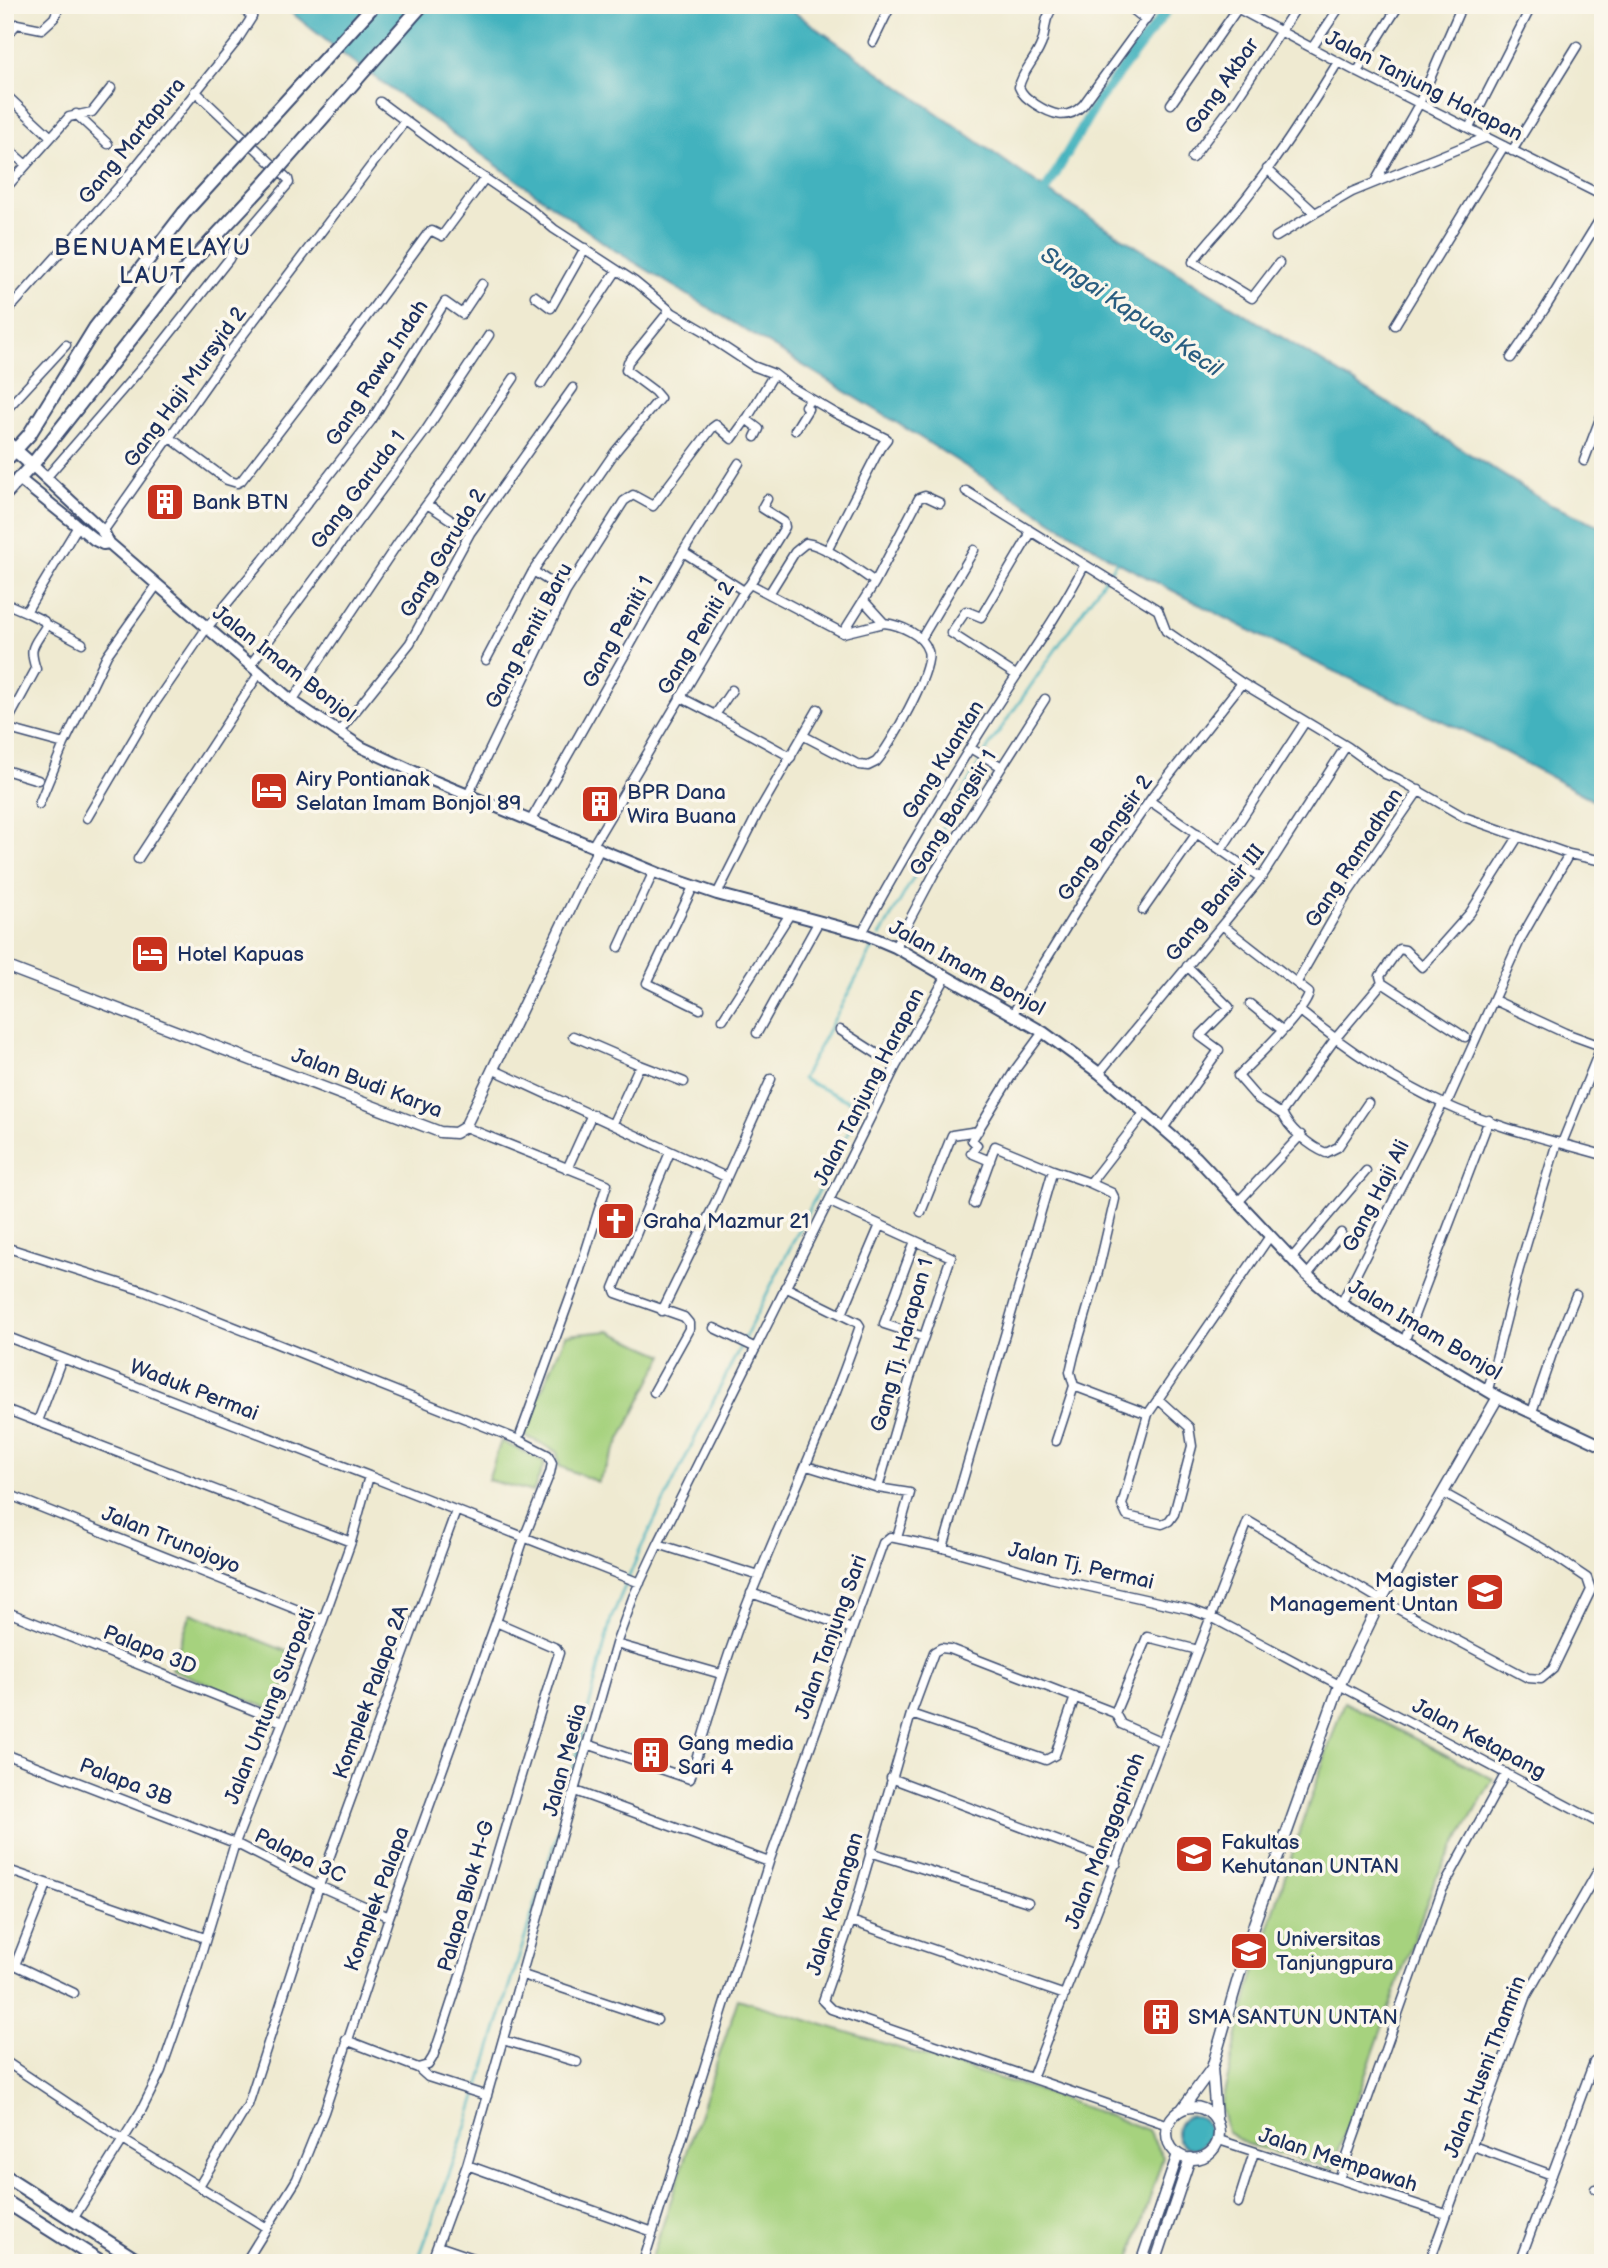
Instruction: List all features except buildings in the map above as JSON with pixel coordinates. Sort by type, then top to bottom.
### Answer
[{"type":"highway","points":[[18,478],[5,464],[10,445],[29,435],[95,328],[184,212],[374,5]]},
{"type":"highway","points":[[5,494],[32,465],[189,265],[422,5]]},
{"type":"highway","points":[[10,445],[32,465]]},
{"type":"highway","points":[[5,2176],[141,2263]]},
{"type":"highway","points":[[5,2201],[103,2263]]},
{"type":"main road","points":[[32,465],[99,536]]},
{"type":"main road","name":"Jalan Imam Bonjol","points":[[18,478],[78,526],[99,536],[103,544],[109,543],[292,701],[338,733],[385,760],[654,871],[717,894],[864,934],[892,946],[1043,1032],[1099,1073],[1164,1127],[1205,1166],[1291,1259],[1340,1304],[1493,1394],[1603,1446]]},
{"type":"street","points":[[5,37],[17,24],[42,29],[54,18],[60,5]]},
{"type":"street","name":"Gang Martapura","points":[[5,314],[124,181],[236,42],[252,17],[239,5]]},
{"type":"street","points":[[873,42],[891,5]]},
{"type":"street","points":[[1055,5],[1046,18],[1041,46],[1019,87],[1025,97],[1058,116],[1069,115],[1083,105],[1156,5]]},
{"type":"street","points":[[1127,5],[1146,20]]},
{"type":"street","name":"Gang Akbar","points":[[1192,158],[1233,104],[1298,5]]},
{"type":"street","points":[[1312,48],[1341,5]]},
{"type":"street","points":[[1357,72],[1399,5]]},
{"type":"street","points":[[1375,182],[1419,104],[1462,5]]},
{"type":"street","points":[[1469,128],[1532,5]]},
{"type":"street","points":[[1171,104],[1236,6]]},
{"type":"street","name":"Jalan Tanjung Harapan","points":[[1236,6],[1280,33],[1603,195]]},
{"type":"street","points":[[1395,325],[1577,46]]},
{"type":"street","points":[[1279,263],[1252,298],[1193,262],[1267,169],[1338,62]]},
{"type":"street","points":[[5,189],[69,117],[92,112],[111,88]]},
{"type":"street","points":[[47,478],[158,350],[229,259],[234,246],[289,183],[288,179],[195,91]]},
{"type":"street","points":[[5,94],[50,136]]},
{"type":"street","points":[[380,102],[554,229],[617,270],[715,341],[753,366],[774,374],[811,399],[887,439],[827,551]]},
{"type":"street","points":[[76,114],[108,145]]},
{"type":"street","name":"Gang Haji Mursyid 2","points":[[99,536],[224,360],[405,121]]},
{"type":"street","points":[[1276,237],[1315,212],[1375,182],[1487,137]]},
{"type":"street","points":[[5,146],[26,166]]},
{"type":"street","points":[[1267,169],[1315,212]]},
{"type":"street","points":[[169,437],[227,480],[237,483],[241,481],[428,233],[442,236],[485,178]]},
{"type":"street","points":[[1511,358],[1603,214]]},
{"type":"street","points":[[535,296],[551,308],[585,248]]},
{"type":"street","points":[[541,384],[617,270]]},
{"type":"street","name":"Gang Rawa Indah","points":[[88,818],[153,706],[206,629],[371,421],[445,302],[462,314],[482,284]]},
{"type":"street","points":[[486,660],[533,571],[615,452],[660,398],[626,370],[628,362],[670,310]]},
{"type":"street","name":"Gang Garuda 1","points":[[251,664],[424,433],[489,335]]},
{"type":"street","points":[[5,411],[66,345]]},
{"type":"street","points":[[755,437],[759,429],[747,419],[774,374]]},
{"type":"street","points":[[292,701],[398,543],[514,378]]},
{"type":"street","name":"Gang Garuda 2","points":[[338,733],[410,643],[470,533],[573,388]]},
{"type":"street","points":[[795,430],[808,409],[805,406],[811,399]]},
{"type":"street","points":[[1584,461],[1603,411]]},
{"type":"street","name":"Gang Peniti Baru","points":[[468,795],[566,592],[624,501],[633,495],[653,506],[712,428],[716,425],[732,439],[747,419]]},
{"type":"street","name":"Gang Peniti 1","points":[[531,820],[683,552],[739,463]]},
{"type":"street","points":[[967,491],[1158,610],[1166,631],[1241,686],[1346,746],[1385,774],[1419,790],[1464,817],[1569,854],[1603,861]]},
{"type":"street","points":[[843,633],[875,582],[919,498],[925,496],[940,503]]},
{"type":"street","points":[[683,552],[747,587],[786,524],[762,508],[767,499]]},
{"type":"street","points":[[427,504],[470,533]]},
{"type":"street","points":[[26,612],[78,526]]},
{"type":"street","points":[[1016,675],[951,633],[966,611],[981,617],[1029,536],[1028,529]]},
{"type":"street","points":[[769,594],[802,545],[815,545],[827,551],[875,582]]},
{"type":"street","points":[[921,639],[974,550]]},
{"type":"street","name":"Gang Kuantan","points":[[864,934],[906,851],[974,750],[1016,675],[1060,609],[1084,566]]},
{"type":"street","points":[[533,571],[566,592]]},
{"type":"street","points":[[39,804],[64,744],[113,644],[157,585]]},
{"type":"street","name":"Gang Peniti 2","points":[[596,846],[680,697],[747,587],[769,594],[843,633]]},
{"type":"street","points":[[864,601],[884,623]]},
{"type":"street","points":[[5,603],[82,643]]},
{"type":"street","points":[[804,736],[859,765],[868,766],[876,762],[906,712],[929,664],[929,651],[921,639],[896,626],[884,623],[843,633]]},
{"type":"street","points":[[46,624],[31,651],[30,656],[36,669],[5,727],[64,744]]},
{"type":"street","points":[[138,859],[260,672]]},
{"type":"street","name":"Gang Bangsir 2","points":[[1012,1014],[1095,880],[1150,801],[1241,686]]},
{"type":"street","points":[[715,715],[732,690]]},
{"type":"street","points":[[680,697],[791,757]]},
{"type":"street","name":"Gang Bangsir 1","points":[[892,946],[1000,766],[1045,699]]},
{"type":"street","points":[[717,894],[759,811],[818,709]]},
{"type":"street","points":[[1221,850],[1305,722]]},
{"type":"street","name":"Gang Bansir III","points":[[1099,1073],[1261,878],[1346,746]]},
{"type":"street","points":[[974,750],[1000,766]]},
{"type":"street","points":[[5,770],[38,780]]},
{"type":"street","name":"Gang Ramadhan","points":[[1297,982],[1348,893],[1419,790]]},
{"type":"street","points":[[1150,801],[1261,878]]},
{"type":"street","points":[[1143,910],[1197,833]]},
{"type":"street","points":[[1465,1037],[1382,983],[1380,976],[1399,950],[1405,950],[1422,967],[1470,913],[1518,837]]},
{"type":"street","name":"Jalan Budi Karya","points":[[6,967],[440,1132],[455,1133],[465,1127],[596,846]]},
{"type":"street","name":"Gang Haji Ali","points":[[1340,1304],[1445,1104],[1530,919],[1569,854]]},
{"type":"street","points":[[619,947],[654,871]]},
{"type":"street","points":[[694,885],[648,983],[700,1009]]},
{"type":"street","points":[[723,1019],[790,914]]},
{"type":"street","points":[[757,1033],[819,921]]},
{"type":"street","points":[[1222,925],[1310,994],[1282,1030],[1238,1076],[1258,1099],[1283,1115],[1301,1135],[1323,1153],[1331,1153],[1338,1147],[1368,1103]]},
{"type":"street","points":[[1164,1127],[1219,1051],[1200,1037],[1229,1007],[1187,966]]},
{"type":"street","name":"Jalan Tanjung Harapan","points":[[785,1287],[896,1066],[946,977]]},
{"type":"street","points":[[1283,1115],[1283,1109],[1335,1039],[1382,983]]},
{"type":"street","points":[[1212,2068],[1219,2140],[1205,2156],[1190,2158],[1178,2154],[1168,2141],[1168,2125],[1212,2068],[1254,1924],[1339,1686],[1381,1600],[1443,1493],[1493,1394],[1513,1292],[1560,1143],[1602,1044],[1566,1033],[1494,1000]]},
{"type":"street","points":[[1250,1004],[1282,1030]]},
{"type":"street","points":[[1299,1010],[1335,1039],[1399,1080],[1445,1104],[1603,1155]]},
{"type":"street","points":[[840,1030],[896,1066]]},
{"type":"street","points":[[989,1161],[971,1153],[977,1145],[972,1140],[1015,1070],[1043,1032]]},
{"type":"street","points":[[572,1036],[684,1082]]},
{"type":"street","points":[[613,1123],[640,1065]]},
{"type":"street","points":[[492,1069],[726,1177]]},
{"type":"street","points":[[662,1311],[771,1079]]},
{"type":"street","points":[[1090,1183],[1145,1112]]},
{"type":"street","points":[[567,1169],[592,1114]]},
{"type":"street","points":[[1404,1342],[1489,1120]]},
{"type":"street","points":[[465,1127],[606,1183],[607,1186],[577,1279],[521,1433]]},
{"type":"street","points":[[921,1212],[953,1135],[978,1131]]},
{"type":"street","points":[[1238,1202],[1301,1135]]},
{"type":"street","points":[[974,1204],[995,1146],[1090,1183],[1112,1193],[1115,1199],[1070,1372],[1074,1386],[1056,1441]]},
{"type":"street","points":[[654,1392],[690,1327],[686,1318],[615,1293],[614,1288],[670,1152]]},
{"type":"street","points":[[807,1466],[878,1488],[910,1493],[897,1538],[943,1548],[1053,1170]]},
{"type":"street","points":[[1291,1259],[1366,1171]]},
{"type":"street","name":"Gang Tj. Harapan 1","points":[[830,1202],[951,1257],[878,1488]]},
{"type":"street","points":[[842,1314],[880,1225]]},
{"type":"street","points":[[1307,1275],[1341,1233]]},
{"type":"street","points":[[1158,1399],[1189,1427],[1192,1446],[1174,1514],[1166,1523],[1127,1516],[1122,1506],[1148,1414],[1158,1399],[1270,1236]]},
{"type":"street","points":[[915,1241],[884,1324],[924,1337]]},
{"type":"street","name":"Komplek Palapa","points":[[5,1247],[144,1291],[519,1440],[544,1451],[550,1457],[551,1468],[389,1917],[324,2112],[297,2179],[245,2263]]},
{"type":"street","points":[[587,1744],[690,1779],[722,1674],[751,1593],[807,1466],[860,1326],[842,1314],[785,1287]]},
{"type":"street","name":"Jalan Media","points":[[431,2263],[467,2165],[587,1744],[639,1582],[785,1287]]},
{"type":"street","points":[[1532,1412],[1576,1295]]},
{"type":"street","points":[[714,1328],[754,1348]]},
{"type":"street","name":"Waduk Permai","points":[[5,1336],[639,1582]]},
{"type":"street","points":[[38,1421],[62,1358]]},
{"type":"street","points":[[1074,1386],[1148,1414]]},
{"type":"street","points":[[5,1409],[351,1542]]},
{"type":"street","name":"Jalan Untung Suropati","points":[[72,2219],[146,2103],[161,2071],[187,1999],[235,1843],[323,1620],[351,1542],[369,1476]]},
{"type":"street","name":"Jalan Trunojoyo","points":[[5,1493],[323,1620]]},
{"type":"street","points":[[1381,1600],[1528,1678],[1541,1679],[1553,1669],[1591,1590],[1587,1578],[1527,1538],[1443,1493]]},
{"type":"street","name":"Komplek Palapa 2A","points":[[199,2186],[248,2105],[319,1886],[456,1511]]},
{"type":"street","name":"Jalan Manggapinoh","points":[[1032,2078],[1248,1521],[1381,1600]]},
{"type":"street","name":"Jalan Tanjung Sari","points":[[643,2263],[769,1862],[883,1543],[890,1537],[897,1538]]},
{"type":"street","points":[[658,1544],[759,1576]]},
{"type":"street","name":"Jalan Tj. Permai","points":[[943,1548],[1002,1567],[1189,1609],[1210,1617],[1339,1686]]},
{"type":"street","points":[[751,1593],[852,1629]]},
{"type":"street","name":"Palapa 3D","points":[[5,1611],[282,1722]]},
{"type":"street","name":"Palapa Blok H-G","points":[[418,2068],[426,2067],[430,2062],[464,1970],[524,1758],[558,1650],[496,1622]]},
{"type":"street","points":[[1115,1713],[1147,1637],[1198,1650]]},
{"type":"street","points":[[617,1644],[722,1674]]},
{"type":"street","name":"Jalan Karangan","points":[[1162,1742],[1121,1724],[1115,1713],[1075,1697],[950,1649],[941,1648],[934,1652],[891,1777],[824,2003],[827,2007],[1168,2125]]},
{"type":"street","name":"Jalan Ketapang","points":[[1339,1686],[1603,1825]]},
{"type":"street","points":[[911,1714],[1046,1760],[1055,1755],[1075,1697]]},
{"type":"street","name":"Palapa 3B","points":[[5,1754],[235,1843]]},
{"type":"street","points":[[1339,2179],[1443,1891],[1506,1773]]},
{"type":"street","points":[[891,1777],[1117,1863]]},
{"type":"street","points":[[575,1791],[769,1862]]},
{"type":"street","name":"Palapa 3C","points":[[235,1843],[319,1886],[389,1917]]},
{"type":"street","points":[[870,1852],[1028,1902]]},
{"type":"street","name":"Jalan Husni Thamrin","points":[[1429,2263],[1527,1995],[1603,1862]]},
{"type":"street","points":[[5,1870],[205,1938]]},
{"type":"street","points":[[47,1884],[15,1965],[74,1993]]},
{"type":"street","points":[[850,1921],[1065,1995]]},
{"type":"street","points":[[523,1975],[657,2020]]},
{"type":"street","points":[[346,2040],[418,2068],[428,2077],[487,2095]]},
{"type":"street","points":[[503,2040],[577,2062]]},
{"type":"street","points":[[1518,2263],[1594,2062],[1603,2059]]},
{"type":"street","points":[[8,2063],[123,2140],[267,2228]]},
{"type":"street","points":[[1182,2109],[1191,2106],[1201,2108],[1216,2118]]},
{"type":"street","name":"Jalan Mempawah","points":[[1219,2140],[1446,2214]]},
{"type":"street","points":[[1473,2146],[1552,2175]]},
{"type":"street","points":[[1238,2203],[1254,2152]]},
{"type":"street","points":[[1141,2263],[1178,2154]]},
{"type":"street","points":[[1155,2263],[1190,2158]]},
{"type":"street","points":[[467,2165],[653,2232]]},
{"type":"street","points":[[438,2246],[488,2263]]},
{"type":"green space","points":[[609,1331],[664,1355],[598,1482],[559,1466],[557,1452],[522,1434],[566,1335]]},
{"type":"green space","points":[[501,1441],[545,1462],[533,1492],[488,1480]]},
{"type":"green space","points":[[191,1613],[296,1655],[275,1711],[171,1669]]},
{"type":"green space","points":[[1344,1702],[1493,1779],[1434,1882],[1332,2169],[1246,2144],[1227,2132],[1221,2106],[1249,1989]]},
{"type":"green space","points":[[738,1999],[1034,2089],[1148,2130],[1163,2157],[1129,2263],[650,2263]]},
{"type":"water","name":"Sungai Kapuas Kecil","points":[[282,5],[784,5],[1046,190],[1551,505],[1603,527],[1603,805],[1471,734],[1282,647],[1117,562],[894,421],[611,248],[348,58]]},
{"type":"water","points":[[1193,2116],[1205,2120],[1209,2132],[1205,2144],[1193,2148],[1181,2144],[1177,2132],[1181,2120]]},
{"type":"waterway","points":[[5,13],[12,5]]},
{"type":"waterway","points":[[1046,190],[1097,102],[1171,5]]},
{"type":"waterway","points":[[880,936],[989,746],[1117,561]]},
{"type":"waterway","points":[[744,1339],[861,1107],[802,1079],[876,942]]},
{"type":"waterway","points":[[417,2263],[468,2122],[558,1831],[611,1619],[641,1548],[741,1345]]},
{"type":"place","name":"Bank BTN","points":[[165,502]]},
{"type":"place","name":"Airy Pontianak Selatan Imam Bonjol 89","points":[[269,791]]},
{"type":"place","name":"BPR Dana Wira Buana","points":[[600,804]]},
{"type":"place","name":"Hotel Kapuas","points":[[150,954]]},
{"type":"place","name":"Graha Mazmur 21","points":[[616,1221]]},
{"type":"place","name":"Magister Management Untan","points":[[1485,1592]]},
{"type":"place","name":"Gang media Sari 4","points":[[651,1755]]},
{"type":"place","name":"Fakultas Kehutanan UNTAN","points":[[1194,1854]]},
{"type":"place","name":"Universitas Tanjungpura","points":[[1249,1951]]},
{"type":"place","name":"SMA SANTUN UNTAN","points":[[1161,2017]]},
{"type":"district","name":"BENUAMELAYU LAUT","points":[[153,261]]}]
